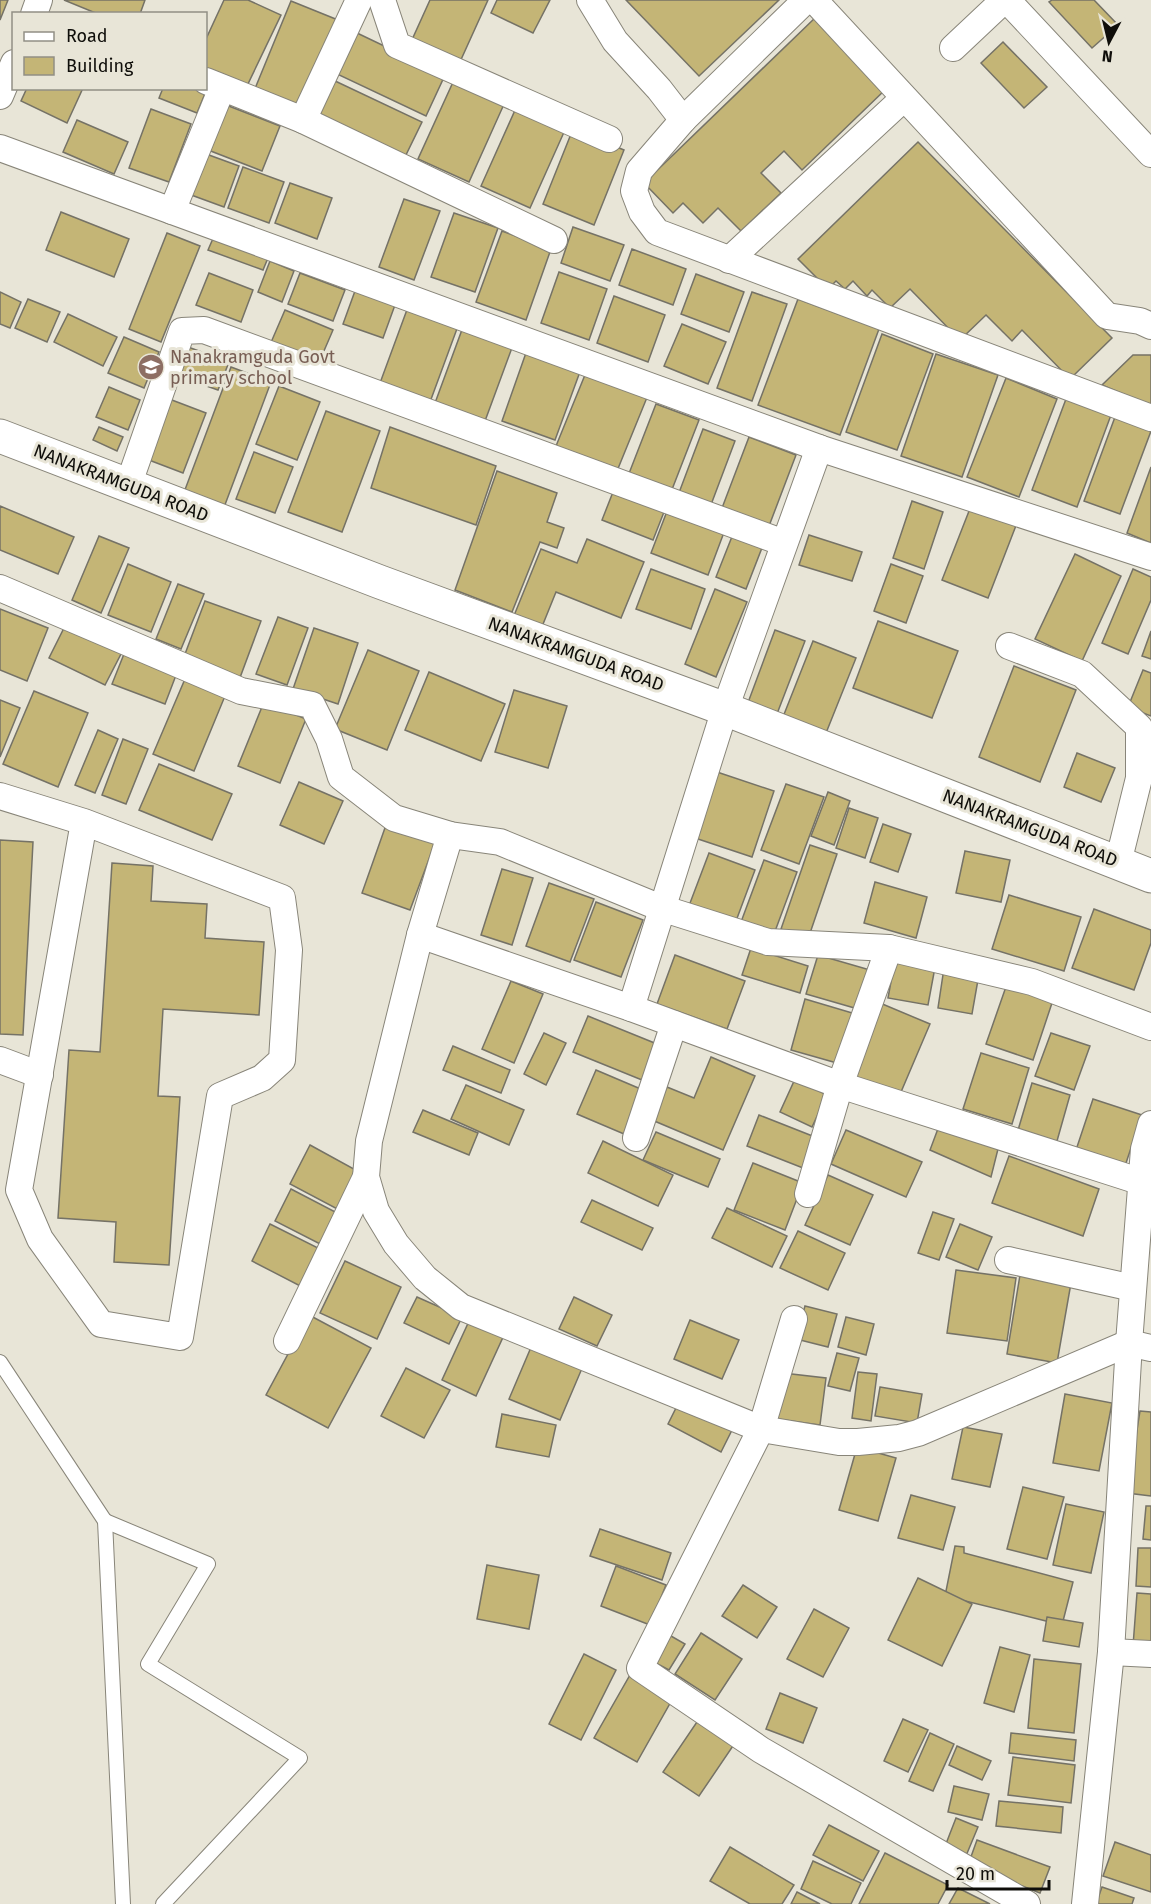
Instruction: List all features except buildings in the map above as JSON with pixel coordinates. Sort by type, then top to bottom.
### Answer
[{"type":"main road","name":"NANAKRAMGUDA ROAD","points":[[0,436],[380,582],[725,709],[1151,876]]},
{"type":"street","points":[[303,120],[359,0]]},
{"type":"street","points":[[382,0],[397,45],[609,139]]},
{"type":"street","points":[[590,0],[615,40],[683,120]]},
{"type":"street","points":[[806,0],[683,120],[639,171],[634,191],[642,212],[657,232],[1151,418]]},
{"type":"street","points":[[814,0],[1107,316],[1140,321],[1151,326]]},
{"type":"street","points":[[953,48],[1005,0],[1151,154]]},
{"type":"street","points":[[0,96],[12,68]]},
{"type":"street","points":[[172,211],[214,84],[303,120],[554,240]]},
{"type":"street","points":[[729,260],[904,98]]},
{"type":"street","points":[[0,148],[819,448],[1151,557]]},
{"type":"street","points":[[129,486],[182,331],[204,330],[784,543]]},
{"type":"street","points":[[631,1008],[725,709],[819,448]]},
{"type":"street","points":[[0,588],[241,692],[312,705],[329,739],[341,777],[394,818],[450,835],[500,842],[661,908],[768,942],[889,948],[1032,982],[1151,1027]]},
{"type":"street","points":[[1009,646],[1082,674],[1138,727],[1139,778],[1118,863]]},
{"type":"street","points":[[0,796],[84,822],[282,898],[289,950],[282,1060],[262,1078],[220,1096],[180,1337],[101,1324],[40,1239],[19,1190],[84,822]]},
{"type":"street","points":[[287,1341],[366,1178],[369,1141],[420,935],[450,835]]},
{"type":"street","points":[[420,935],[631,1008],[840,1085],[1142,1182]]},
{"type":"street","points":[[808,1194],[840,1085],[889,948]]},
{"type":"street","points":[[636,1138],[674,1024]]},
{"type":"street","points":[[0,1060],[40,1075]]},
{"type":"street","points":[[1085,1904],[1140,1346],[1133,1288],[1144,1149],[1151,1124]]},
{"type":"street","points":[[366,1178],[376,1211],[396,1244],[425,1278],[461,1307],[761,1429],[839,1442],[899,1438],[933,1428],[1140,1346]]},
{"type":"street","points":[[1008,1260],[1133,1288]]},
{"type":"street","points":[[794,1318],[761,1429],[640,1668],[761,1750],[1027,1904]]},
{"type":"street","points":[[1111,1652],[1151,1654]]},
{"type":"lane","points":[[0,1362],[105,1521],[123,1904]]},
{"type":"lane","points":[[105,1521],[208,1564],[148,1664],[300,1758],[163,1904]]},
{"type":"place","name":"Nanakramguda Govt primary school","points":[[151,367]]}]
